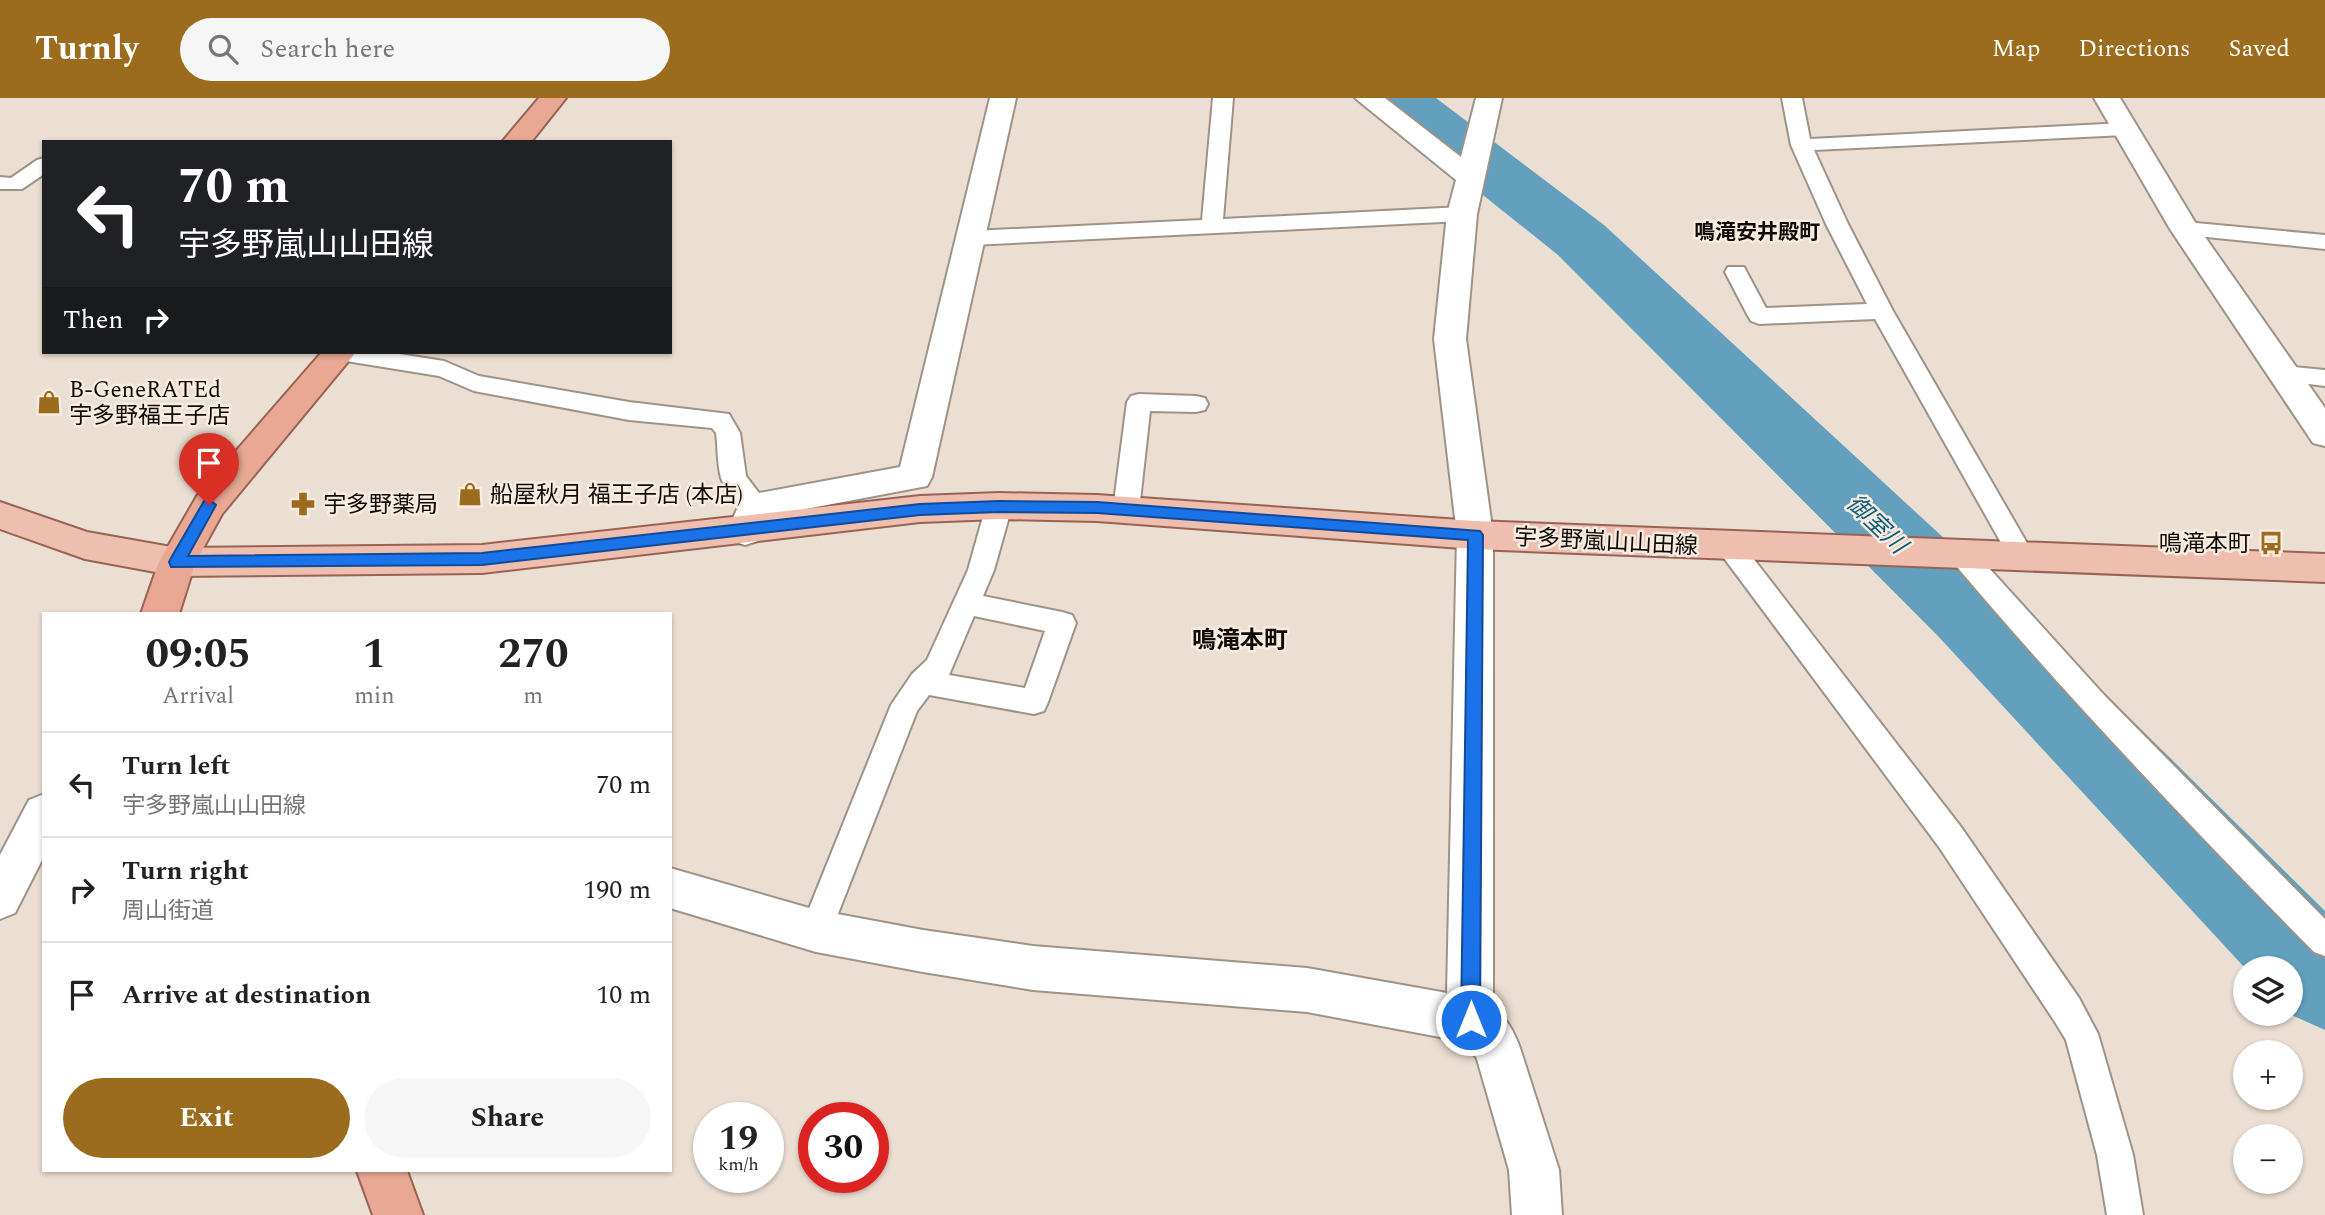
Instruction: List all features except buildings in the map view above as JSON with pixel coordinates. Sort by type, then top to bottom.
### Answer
[{"type":"highway","points":[[518,140],[553,98]]},
{"type":"highway","points":[[161,612],[177,562],[209,505],[338,354]]},
{"type":"highway","points":[[382,1172],[398,1215]]},
{"type":"main road","name":"宇多野嵐山山田線","points":[[0,515],[85,545],[177,562],[482,559],[750,518],[999,506],[1126,510],[1475,535],[1730,547],[1872,549],[2325,568]]},
{"type":"street","points":[[750,518],[915,477],[1003,98]]},
{"type":"street","points":[[1368,98],[1469,175]]},
{"type":"street","points":[[1471,1020],[1475,535],[1450,339],[1462,214],[1489,98]]},
{"type":"street","points":[[2107,98],[2185,229],[2325,434]]},
{"type":"street","points":[[0,899],[42,818]]},
{"type":"street","points":[[672,889],[816,931],[1033,968],[1307,990],[1471,1020],[1486,1031],[1497,1048],[1534,1170],[1537,1215]]},
{"type":"lane","points":[[1212,226],[1223,98]]},
{"type":"lane","points":[[1792,98],[1801,145],[1837,224],[1882,311],[2022,557]]},
{"type":"lane","points":[[1801,145],[2125,129]]},
{"type":"lane","points":[[0,183],[15,185],[42,165]]},
{"type":"lane","points":[[972,238],[1462,214]]},
{"type":"lane","points":[[2185,229],[2325,242]]},
{"type":"lane","points":[[1736,272],[1759,316],[1882,311]]},
{"type":"lane","points":[[352,354],[444,369],[474,383],[629,411],[720,420],[728,433],[734,478],[750,518]]},
{"type":"lane","points":[[2284,374],[2325,378]]},
{"type":"lane","points":[[1126,510],[1139,402],[1196,404]]},
{"type":"lane","points":[[816,931],[905,705],[922,682],[938,668],[981,570],[999,506]]},
{"type":"lane","points":[[1730,547],[1951,837],[2067,1010],[2081,1034],[2115,1155],[2125,1215]]},
{"type":"lane","points":[[1955,554],[2195,812],[2325,942]]},
{"type":"lane","points":[[922,682],[1034,702],[1062,624],[966,604]]},
{"type":"waterway","name":"御室川","points":[[1399,98],[1581,240],[1967,611],[2325,981]]},
{"type":"place","name":"B-GeneRATEd 宇多野福王子店","points":[[49,402]]},
{"type":"place","name":"船屋秋月 福王子店 (本店)","points":[[470,494]]},
{"type":"place","name":"宇多野薬局","points":[[303,504]]},
{"type":"place","name":"鳴滝本町","points":[[2271,543]]},
{"type":"district","name":"鳴滝安井殿町","points":[[1757,232]]},
{"type":"district","name":"鳴滝本町","points":[[1240,640]]},
{"type":"route","points":[[209,505],[177,562],[482,559],[730,533],[920,509],[999,506],[1097,508],[1475,535],[1471,1020]]}]
